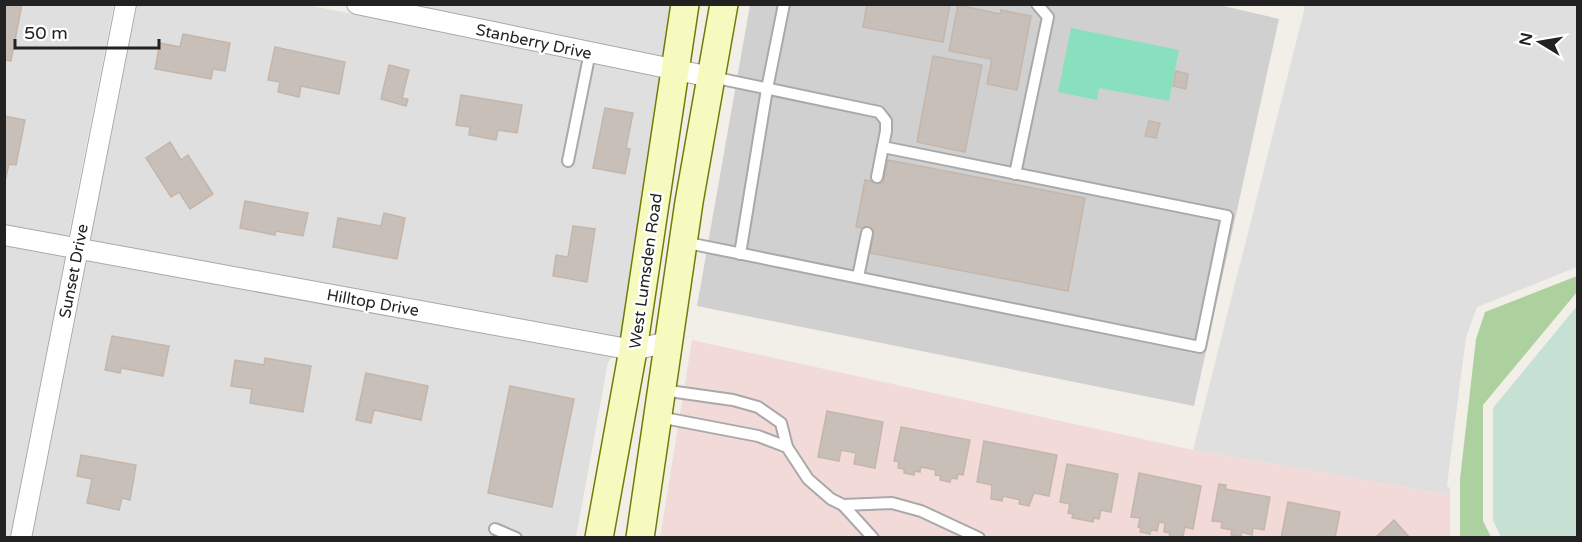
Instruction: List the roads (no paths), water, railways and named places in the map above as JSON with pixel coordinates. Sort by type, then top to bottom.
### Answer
[{"type":"main road","name":"West Lumsden Road","points":[[599,537],[633,350],[674,69],[686,4]]},
{"type":"main road","name":"West Lumsden Road","points":[[640,537],[683,242],[724,4]]},
{"type":"street","name":"Sunset Drive","points":[[21,537],[126,4]]},
{"type":"street","name":"Stanberry Drive","points":[[357,4],[711,77]]},
{"type":"street","name":"Hilltop Drive","points":[[4,235],[633,350],[668,342]]},
{"type":"lane","points":[[740,254],[767,89],[784,4]]},
{"type":"lane","points":[[1015,174],[1048,17],[1037,4]]},
{"type":"lane","points":[[568,161],[590,52]]},
{"type":"lane","points":[[711,77],[879,112],[886,121],[886,131],[877,177]]},
{"type":"lane","points":[[683,242],[1200,347],[1227,216],[883,147]]},
{"type":"lane","points":[[858,277],[867,233]]},
{"type":"lane","points":[[661,390],[733,400],[758,407],[781,423],[787,447],[808,479],[820,491],[843,505],[873,537]]},
{"type":"lane","points":[[657,417],[758,436],[787,447]]},
{"type":"lane","points":[[843,505],[892,503],[921,511],[979,537]]},
{"type":"lane","points":[[495,529],[516,537]]}]
